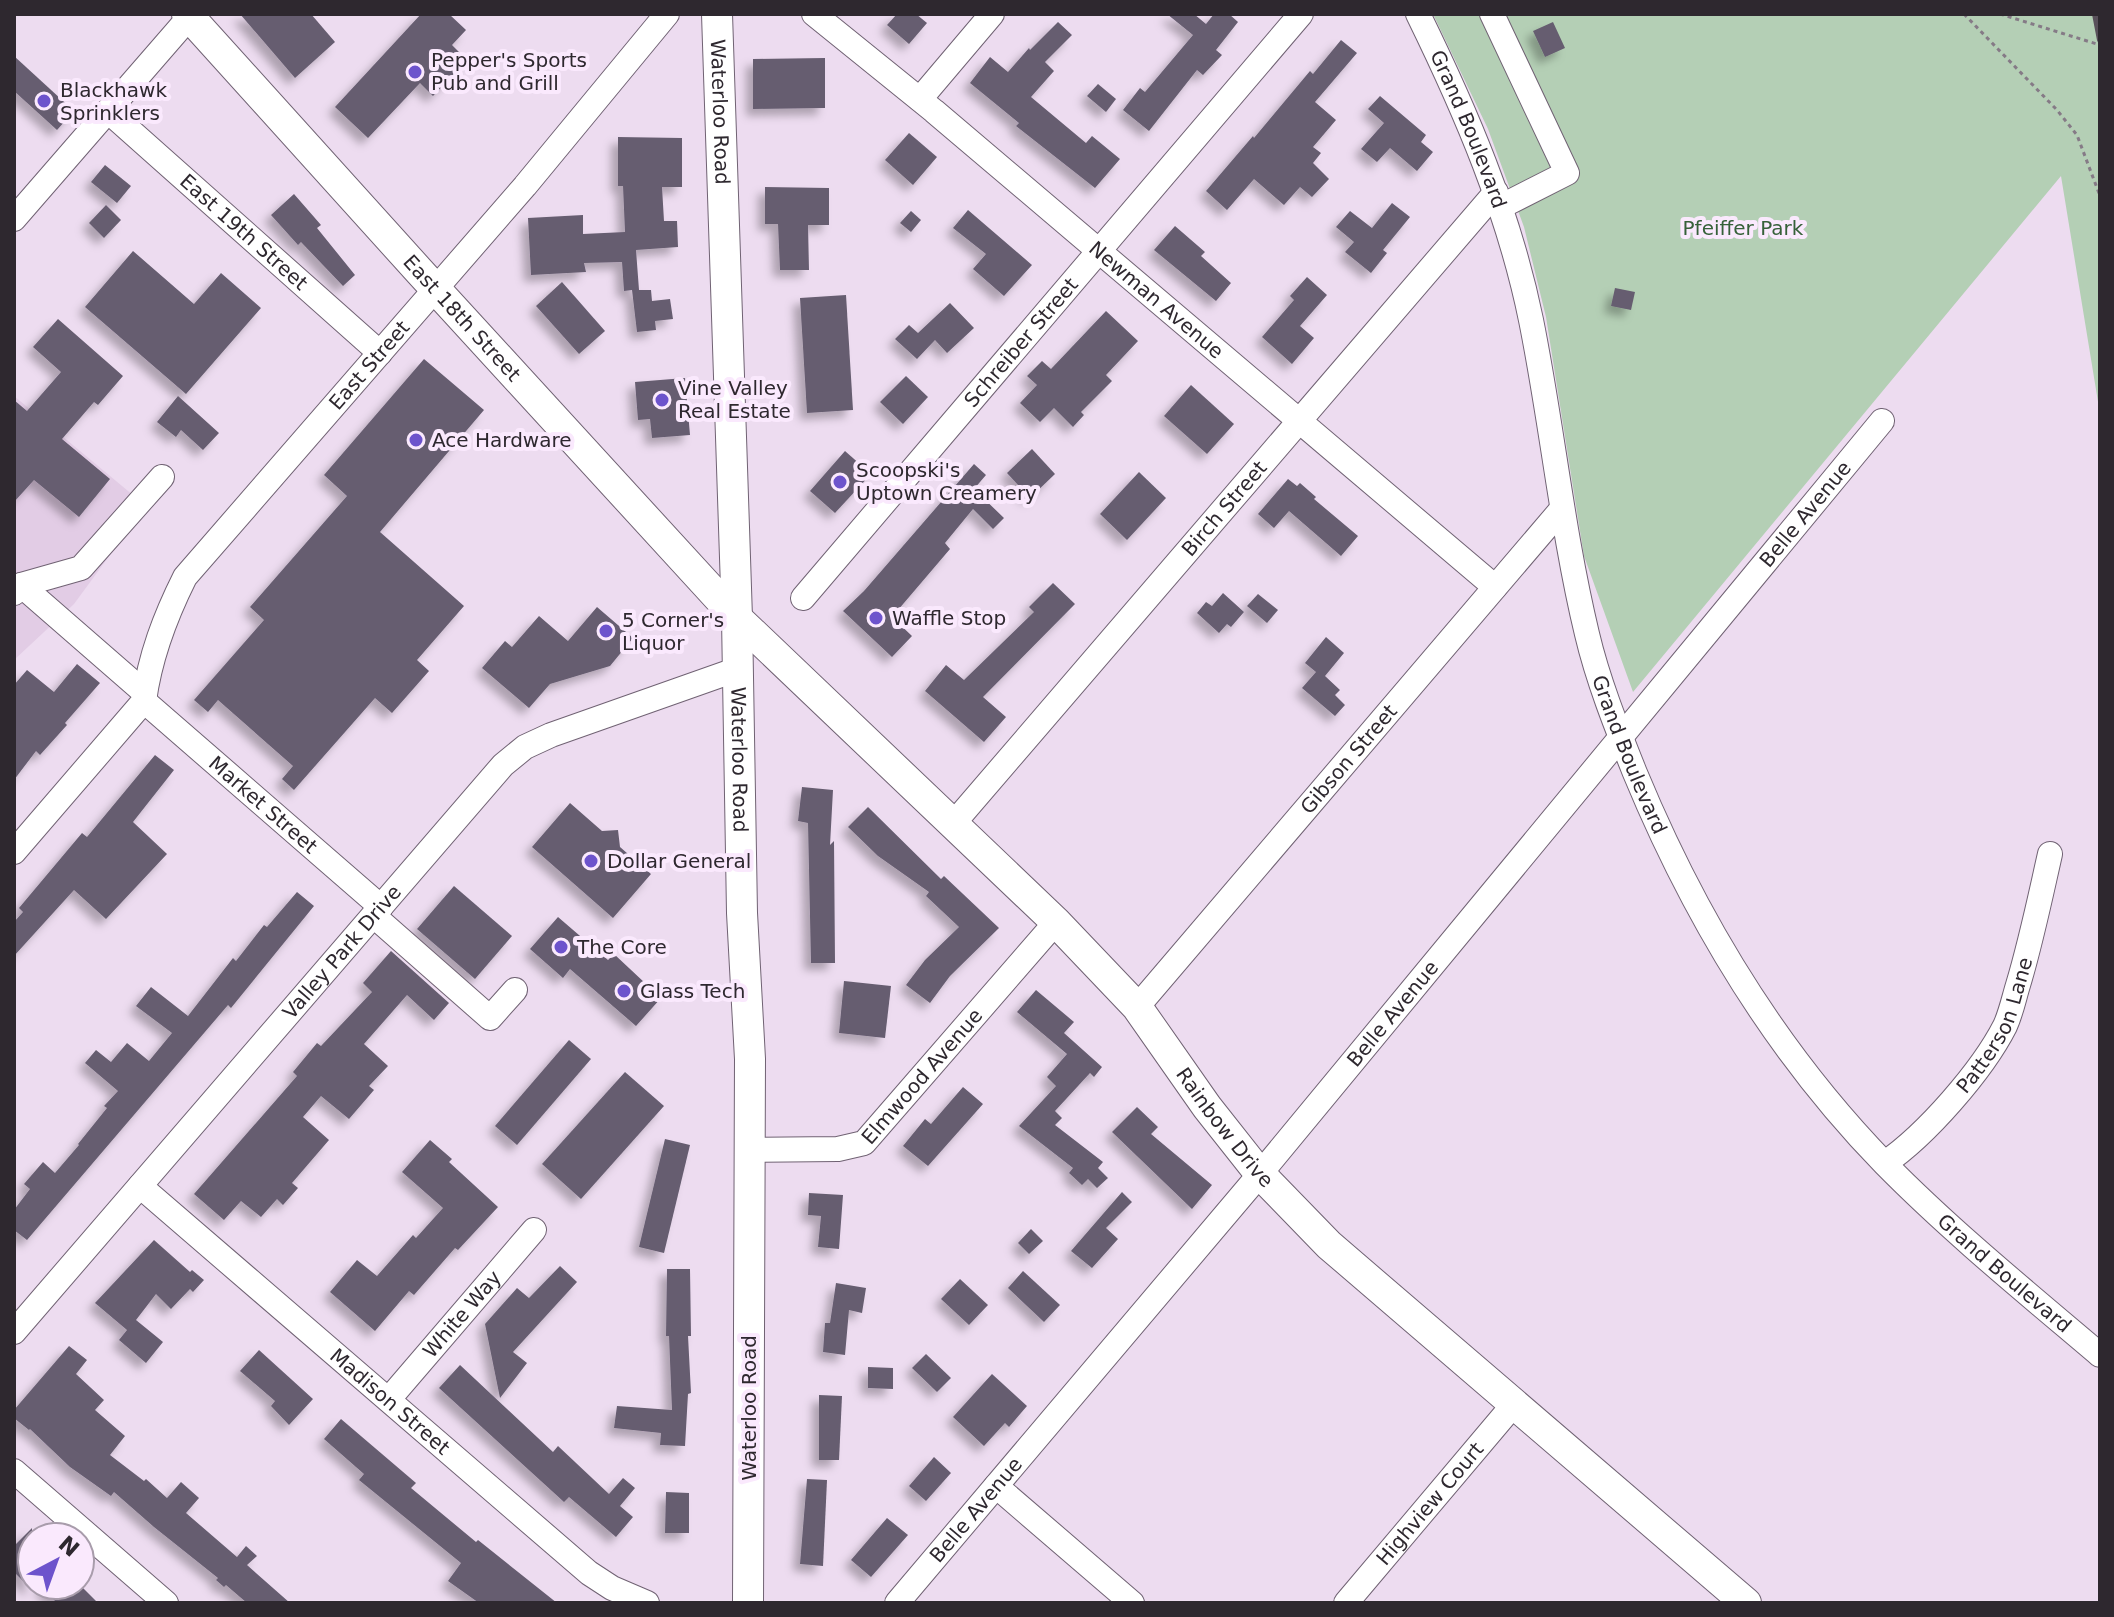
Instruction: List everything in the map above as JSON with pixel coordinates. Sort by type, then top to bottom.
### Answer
[{"type":"main road","name":"Waterloo Road","points":[[717,14],[737,618],[742,913],[750,1059],[748,1603]]},
{"type":"main road","name":"East 18th Street","points":[[188,15],[737,618]]},
{"type":"main road","name":"Rainbow Drive","points":[[737,618],[1056,922],[1137,1007],[1207,1107],[1260,1174],[1329,1245],[1746,1603]]},
{"type":"street","name":"East Street","points":[[144,697],[166,615],[185,577],[436,290],[667,14]]},
{"type":"street","name":"Newman Avenue","points":[[814,14],[920,99],[1495,587]]},
{"type":"street","points":[[920,99],[992,14]]},
{"type":"street","name":"Schreiber Street","points":[[803,598],[1301,14]]},
{"type":"street","name":"Grand Boulevard","points":[[1418,14],[1447,74],[1498,199],[1530,318],[1561,510],[1588,638],[1621,739],[1684,880],[1715,940],[1749,995],[1818,1089],[1885,1163],[1946,1223],[2099,1351]]},
{"type":"street","points":[[1492,14],[1567,173],[1498,199]]},
{"type":"street","points":[[14,219],[188,15]]},
{"type":"street","name":"East 19th Street","points":[[108,111],[380,353]]},
{"type":"street","name":"Birch Street","points":[[953,824],[1299,421],[1498,199]]},
{"type":"street","name":"Belle Avenue","points":[[897,1603],[1260,1174],[1882,421]]},
{"type":"street","points":[[18,589],[81,568],[162,477]]},
{"type":"street","name":"Gibson Street","points":[[1137,1007],[1561,510]]},
{"type":"street","name":"Market Street","points":[[18,589],[144,697],[490,1018],[515,990]]},
{"type":"street","name":"Valley Park Drive","points":[[14,1332],[503,765],[525,747],[571,728],[738,669]]},
{"type":"street","points":[[14,852],[144,697]]},
{"type":"street","name":"Patterson Lane","points":[[1885,1163],[1930,1125],[1989,1051],[2006,1024],[2026,959],[2050,854]]},
{"type":"street","name":"Elmwood Avenue","points":[[751,1150],[838,1149],[864,1143],[1056,922]]},
{"type":"street","name":"Madison Street","points":[[140,1186],[589,1573],[612,1588],[647,1603]]},
{"type":"street","name":"White Way","points":[[389,1399],[534,1230]]},
{"type":"street","name":"Highview Court","points":[[1346,1603],[1514,1404]]},
{"type":"street","points":[[14,1471],[166,1603]]},
{"type":"street","points":[[996,1486],[1132,1603]]},
{"type":"path","points":[[1964,14],[2057,110],[2077,135],[2100,196]]},
{"type":"path","points":[[2000,14],[2100,45]]},
{"type":"shaded area","points":[[14,396],[146,506],[74,604],[14,660]]},
{"type":"green space","name":"Pfeiffer Park","points":[[1433,14],[2100,14],[2100,414],[2061,176],[1633,692],[1584,556],[1546,317],[1524,227],[1488,129]]},
{"type":"building","points":[[240,14],[311,14],[335,42],[295,78]]},
{"type":"building","points":[[421,14],[449,14],[466,30],[452,45],[467,60],[433,96],[420,83],[368,138],[335,107]]},
{"type":"building","points":[[897,14],[916,14],[927,23],[909,44],[887,25]]},
{"type":"building","points":[[1167,14],[1194,14],[1206,24],[1214,14],[1229,14],[1238,22],[1216,50],[1222,55],[1203,75],[1197,70],[1149,131],[1123,110],[1140,88],[1145,92],[1193,35]]},
{"type":"building","points":[[1058,22],[1072,35],[1045,62],[1054,71],[1031,97],[1086,143],[1092,136],[1120,159],[1095,188],[1016,126],[1019,123],[970,83],[990,57],[1008,72]]},
{"type":"building","points":[[1553,22],[1565,48],[1545,57],[1533,31]]},
{"type":"building","points":[[1341,40],[1357,53],[1315,102],[1336,120],[1313,147],[1321,153],[1313,163],[1329,179],[1312,197],[1300,187],[1284,205],[1254,179],[1227,210],[1206,191],[1310,71],[1313,74]]},
{"type":"building","name":"Blackhawk Sprinklers","points":[[14,56],[74,111],[57,130],[14,91]]},
{"type":"building","points":[[825,58],[825,108],[753,109],[753,59]]},
{"type":"building","points":[[1098,84],[1116,99],[1106,112],[1087,96]]},
{"type":"building","points":[[1380,96],[1426,135],[1421,142],[1433,152],[1417,171],[1390,148],[1377,162],[1361,149],[1384,123],[1368,109]]},
{"type":"building","points":[[909,133],[937,157],[913,185],[885,160]]},
{"type":"building","points":[[618,137],[682,138],[682,187],[662,187],[664,221],[677,221],[678,247],[636,250],[639,290],[651,290],[652,301],[670,299],[673,319],[655,321],[656,330],[637,332],[632,290],[624,291],[622,262],[584,263],[586,272],[531,275],[528,218],[583,215],[583,234],[625,232],[623,186],[618,186]]},
{"type":"building","points":[[105,165],[131,186],[117,203],[91,182]]},
{"type":"building","points":[[765,187],[829,188],[829,225],[808,225],[809,270],[780,270],[778,224],[765,224]]},
{"type":"building","points":[[294,194],[321,225],[317,228],[355,275],[343,286],[301,242],[298,245],[271,215]]},
{"type":"building","points":[[1392,203],[1410,217],[1383,250],[1387,253],[1371,273],[1345,252],[1354,242],[1336,227],[1350,211],[1372,228]]},
{"type":"building","points":[[106,205],[121,220],[104,238],[89,223]]},
{"type":"building","points":[[968,210],[1032,265],[1004,296],[973,269],[986,254],[953,228]]},
{"type":"building","points":[[911,211],[921,220],[911,232],[900,223]]},
{"type":"building","points":[[1175,226],[1205,252],[1201,256],[1231,283],[1216,301],[1154,250]]},
{"type":"building","points":[[133,251],[194,304],[221,273],[261,308],[186,394],[85,307]]},
{"type":"building","points":[[1307,277],[1327,295],[1300,326],[1314,338],[1292,364],[1262,337],[1294,300],[1290,296]]},
{"type":"building","points":[[562,282],[605,331],[579,354],[536,306]]},
{"type":"building","points":[[1615,288],[1635,292],[1631,310],[1611,306]]},
{"type":"building","points":[[846,295],[853,410],[807,413],[800,298]]},
{"type":"building","points":[[950,303],[974,328],[947,353],[935,340],[917,359],[895,339],[909,325],[918,333]]},
{"type":"building","points":[[1106,311],[1138,341],[1106,375],[1112,381],[1081,412],[1084,415],[1073,427],[1054,408],[1040,422],[1020,403],[1037,385],[1027,376],[1042,361],[1051,369]]},
{"type":"building","points":[[58,319],[123,376],[98,405],[94,402],[62,439],[110,479],[79,517],[34,480],[14,502],[14,400],[27,411],[61,372],[33,347]]},
{"type":"building","points":[[424,359],[484,410],[380,532],[464,606],[417,660],[429,671],[392,713],[375,698],[294,790],[282,779],[293,766],[218,700],[208,712],[194,700],[264,620],[250,607],[347,496],[324,475]]},
{"type":"building","points":[[906,376],[928,397],[903,424],[880,402]]},
{"type":"building","name":"Vine Valley Real Estate","points":[[685,378],[690,435],[652,438],[650,419],[638,420],[635,382]]},
{"type":"building","points":[[1191,385],[1234,424],[1207,454],[1164,416]]},
{"type":"building","points":[[178,396],[219,433],[203,450],[181,430],[176,437],[157,422]]},
{"type":"building","points":[[1032,449],[1055,474],[1030,498],[1007,473]]},
{"type":"building","name":"Scoopski's Uptown Creamery","points":[[845,451],[871,474],[835,513],[810,491]]},
{"type":"building","points":[[974,464],[986,475],[974,489],[1004,518],[993,529],[973,509],[945,543],[950,549],[892,617],[912,636],[892,657],[843,611]]},
{"type":"building","points":[[1139,472],[1166,498],[1127,540],[1100,514]]},
{"type":"building","points":[[1288,479],[1297,486],[1300,483],[1358,536],[1341,556],[1289,511],[1274,528],[1258,514]]},
{"type":"building","points":[[1053,583],[1075,604],[983,697],[1006,717],[984,742],[925,691],[946,665],[964,680],[1034,612],[1029,607]]},
{"type":"building","points":[[1223,593],[1244,612],[1231,627],[1227,624],[1219,633],[1197,613],[1206,602],[1212,606]]},
{"type":"building","points":[[1258,594],[1278,610],[1267,623],[1247,606]]},
{"type":"building","points":[[597,607],[633,638],[610,666],[550,684],[529,708],[482,668],[505,641],[512,647],[539,616],[568,641]]},
{"type":"building","points":[[1326,637],[1344,653],[1325,676],[1340,690],[1335,695],[1345,705],[1335,716],[1302,688],[1316,672],[1305,663]]},
{"type":"building","points":[[77,664],[100,683],[65,723],[67,725],[40,755],[36,751],[14,780],[14,685],[27,670],[54,692]]},
{"type":"building","points":[[155,755],[174,770],[133,822],[167,854],[106,919],[74,890],[14,956],[14,922],[23,912],[19,908],[82,833],[87,837]]},
{"type":"building","points":[[802,787],[833,790],[830,845],[834,841],[835,963],[811,963],[808,823],[798,821]]},
{"type":"building","name":"Dollar General","points":[[570,803],[602,831],[618,830],[620,847],[651,874],[613,918],[532,847]]},
{"type":"building","points":[[868,807],[941,879],[944,876],[999,928],[950,976],[930,1003],[906,985],[925,960],[959,927],[926,896],[929,892],[878,856],[848,827]]},
{"type":"building","points":[[454,886],[512,936],[475,979],[417,929]]},
{"type":"building","points":[[297,892],[314,906],[231,1008],[228,1005],[27,1240],[14,1230],[14,1210],[30,1189],[24,1184],[43,1162],[55,1173],[118,1091],[85,1063],[96,1050],[111,1062],[127,1043],[149,1061],[172,1033],[136,1006],[151,987],[188,1016],[233,958],[236,961],[264,925],[267,927]]},
{"type":"building","points":[[558,917],[608,960],[614,954],[661,998],[636,1026],[570,969],[563,978],[530,949]]},
{"type":"building","points":[[391,951],[449,1003],[434,1020],[407,995],[364,1044],[388,1066],[369,1086],[374,1090],[349,1119],[321,1096],[303,1117],[329,1140],[292,1183],[298,1188],[283,1205],[277,1199],[261,1217],[241,1201],[224,1220],[194,1194],[297,1076],[293,1072],[317,1043],[321,1046],[372,992],[363,983]]},
{"type":"building","points":[[844,981],[891,986],[885,1038],[839,1033]]},
{"type":"building","points":[[1036,990],[1074,1022],[1064,1033],[1102,1067],[1094,1077],[1090,1073],[1055,1111],[1062,1118],[1055,1125],[1103,1162],[1098,1168],[1108,1178],[1097,1188],[1088,1179],[1082,1185],[1069,1173],[1073,1168],[1019,1126],[1056,1086],[1047,1077],[1067,1054],[1017,1012]]},
{"type":"building","points":[[569,1040],[591,1059],[517,1145],[495,1126]]},
{"type":"building","points":[[625,1072],[664,1106],[581,1199],[542,1164]]},
{"type":"building","points":[[963,1087],[983,1104],[928,1166],[903,1146],[925,1119],[931,1124]]},
{"type":"building","points":[[1137,1107],[1158,1127],[1151,1134],[1212,1185],[1192,1209],[1112,1132]]},
{"type":"building","points":[[665,1139],[690,1145],[664,1253],[639,1247]]},
{"type":"building","points":[[430,1140],[498,1207],[458,1250],[455,1248],[414,1295],[409,1291],[375,1331],[330,1292],[357,1260],[377,1276],[413,1235],[416,1238],[443,1208],[402,1172]]},
{"type":"building","points":[[1122,1192],[1132,1202],[1106,1228],[1118,1239],[1092,1268],[1071,1251]]},
{"type":"building","points":[[809,1193],[843,1195],[839,1249],[818,1247],[821,1216],[808,1215]]},
{"type":"building","points":[[1031,1229],[1043,1241],[1029,1254],[1018,1243]]},
{"type":"building","points":[[154,1240],[190,1272],[192,1270],[204,1280],[193,1292],[190,1289],[171,1309],[156,1294],[136,1320],[163,1342],[146,1363],[119,1340],[127,1330],[95,1303]]},
{"type":"building","points":[[560,1266],[577,1282],[513,1352],[527,1363],[500,1398],[485,1324],[517,1288],[529,1298]]},
{"type":"building","points":[[667,1269],[690,1269],[691,1336],[688,1336],[691,1393],[688,1394],[685,1446],[660,1445],[661,1433],[614,1428],[617,1406],[672,1410],[669,1336],[666,1336]]},
{"type":"building","points":[[1023,1271],[1060,1305],[1044,1322],[1008,1288]]},
{"type":"building","points":[[960,1279],[988,1305],[969,1325],[941,1299]]},
{"type":"building","points":[[836,1283],[866,1288],[862,1313],[849,1310],[845,1355],[823,1352],[825,1323],[830,1323]]},
{"type":"building","points":[[69,1346],[87,1360],[76,1374],[104,1400],[95,1410],[125,1436],[110,1455],[144,1481],[146,1479],[167,1498],[181,1482],[199,1498],[186,1513],[237,1557],[246,1546],[257,1556],[247,1565],[290,1603],[247,1603],[226,1585],[224,1587],[216,1580],[218,1578],[114,1492],[111,1496],[70,1467],[14,1418],[14,1410]]},
{"type":"building","points":[[259,1350],[313,1399],[289,1425],[271,1406],[275,1401],[240,1371]]},
{"type":"building","points":[[926,1354],[951,1378],[937,1392],[912,1368]]},
{"type":"building","points":[[460,1365],[553,1452],[558,1446],[609,1494],[623,1478],[635,1488],[620,1506],[633,1517],[616,1537],[569,1497],[564,1502],[439,1388]]},
{"type":"building","points":[[868,1367],[893,1368],[893,1389],[868,1388]]},
{"type":"building","points":[[992,1374],[1027,1406],[1009,1427],[1005,1423],[984,1446],[953,1417]]},
{"type":"building","points":[[819,1395],[842,1396],[839,1460],[819,1460]]},
{"type":"building","points":[[341,1419],[416,1483],[411,1488],[557,1603],[479,1603],[448,1581],[461,1563],[359,1480],[364,1474],[324,1439]]},
{"type":"building","points":[[934,1457],[951,1473],[926,1501],[909,1486]]},
{"type":"building","points":[[807,1479],[827,1480],[823,1566],[800,1564]]},
{"type":"building","points":[[666,1492],[689,1493],[689,1533],[665,1533]]},
{"type":"building","points":[[887,1518],[908,1535],[871,1577],[851,1560]]},
{"type":"building","points":[[16,1544],[16,1574],[14,1572]]},
{"type":"building","points":[[55,1601],[98,1603],[57,1603]]},
{"type":"railway","points":[[2095,14],[2100,40]]},
{"type":"place","name":"Pepper's Sports Pub and Grill","points":[[415,72]]},
{"type":"place","name":"Blackhawk Sprinklers","points":[[44,101]]},
{"type":"place","name":"Vine Valley Real Estate","points":[[662,400]]},
{"type":"place","name":"Ace Hardware","points":[[416,440]]},
{"type":"place","name":"Scoopski's Uptown Creamery","points":[[840,482]]},
{"type":"place","name":"Waffle Stop","points":[[876,618]]},
{"type":"place","name":"5 Corner's Liquor","points":[[606,631]]},
{"type":"place","name":"Dollar General","points":[[591,861]]},
{"type":"place","name":"The Core","points":[[561,947]]},
{"type":"place","name":"Glass Tech","points":[[624,991]]}]
